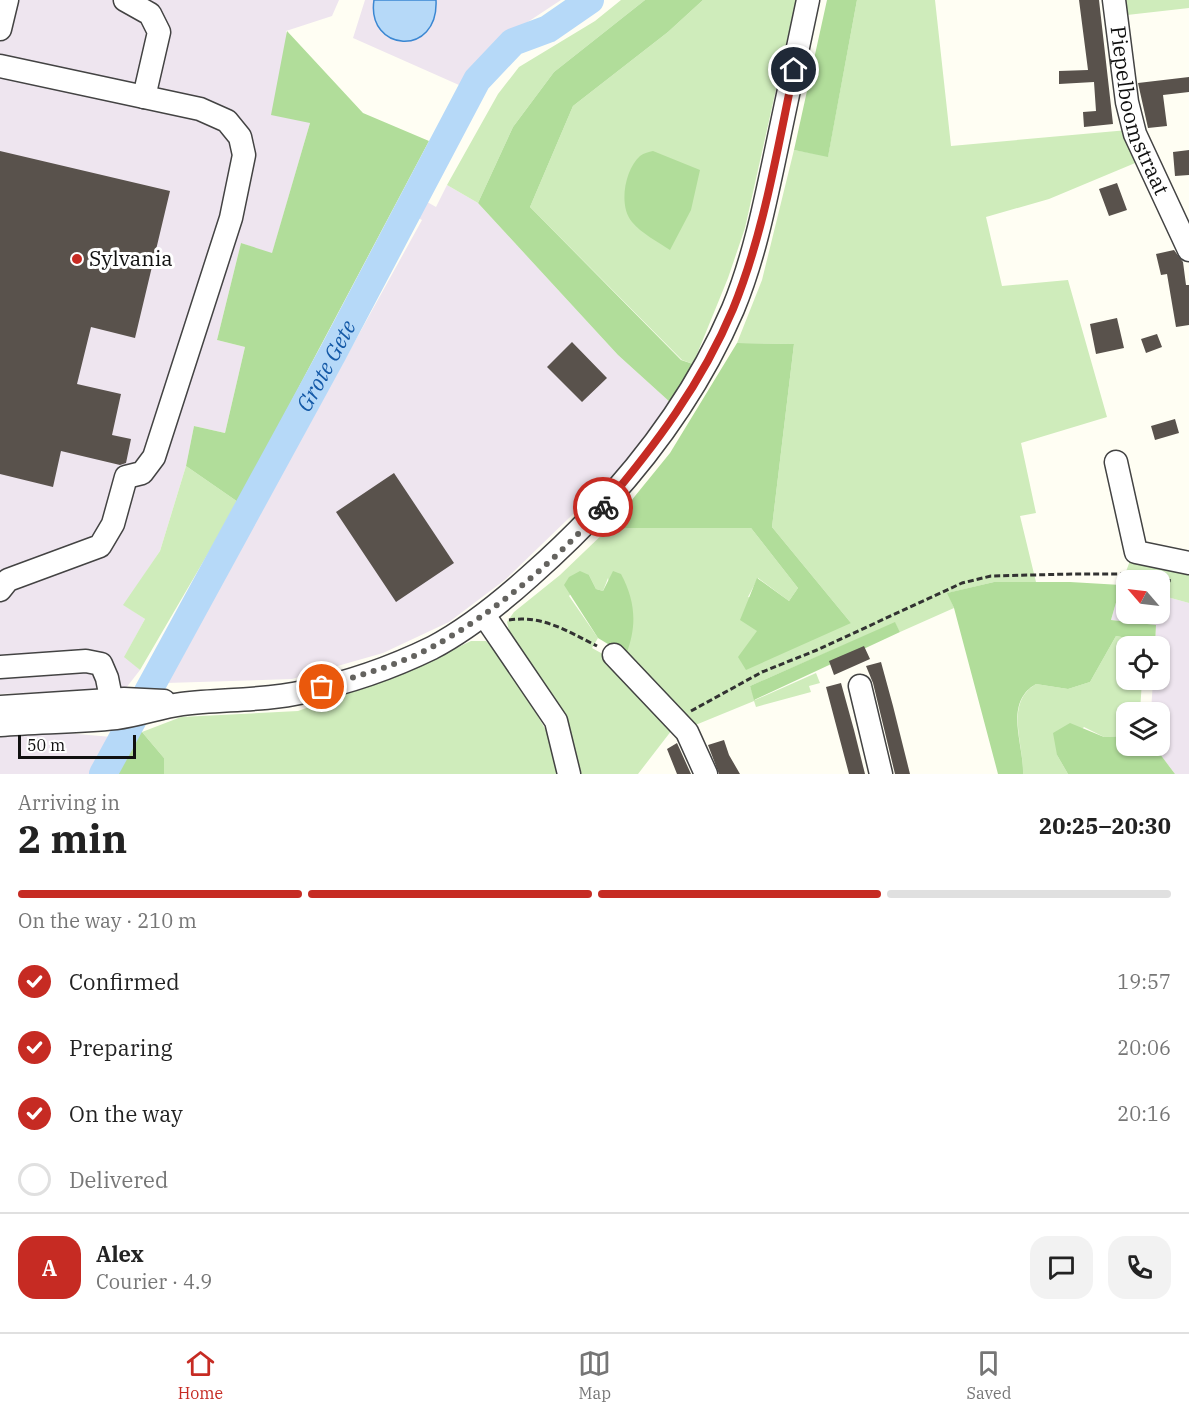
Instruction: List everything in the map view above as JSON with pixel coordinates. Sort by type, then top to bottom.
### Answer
[{"type":"street","points":[[0,28],[7,0]]},
{"type":"street","points":[[125,0],[150,14],[159,32],[144,97]]},
{"type":"street","points":[[0,707],[163,706],[269,698],[305,692],[403,660],[433,647],[491,610],[569,541],[641,463],[673,419],[706,363],[733,309],[764,211],[808,0]]},
{"type":"street","name":"Piepelboomstraat","points":[[1114,0],[1127,102],[1135,134],[1189,250]]},
{"type":"street","points":[[0,66],[200,109],[227,121],[240,137],[244,155],[231,218],[154,457],[142,473],[126,477],[112,524],[100,546],[3,582]]},
{"type":"street","points":[[1116,462],[1136,552],[1184,573]]},
{"type":"street","points":[[491,610],[556,721],[569,774]]},
{"type":"street","points":[[614,655],[687,732],[706,774]]},
{"type":"street","points":[[0,667],[86,661],[101,664],[116,706]]},
{"type":"street","points":[[860,686],[881,774]]},
{"type":"street","points":[[0,725],[116,706]]},
{"type":"path","points":[[680,723],[691,711],[762,672],[817,650],[962,583],[991,576],[1184,573]]},
{"type":"path","points":[[491,610],[507,620],[526,617],[546,620],[614,655]]},
{"type":"shaded area","points":[[0,0],[339,0],[332,16],[286,31],[310,123],[272,254],[241,243],[217,340],[245,347],[225,433],[194,426],[186,466],[160,551],[124,605],[145,619],[125,656],[140,670],[126,688],[0,694]]},
{"type":"shaded area","points":[[365,0],[561,0],[490,47],[459,85],[353,38]]},
{"type":"shaded area","points":[[447,185],[478,203],[618,355],[671,403],[630,459],[506,579],[449,622],[383,653],[292,679],[166,683],[422,220],[414,216],[422,199],[436,207]]},
{"type":"shaded area","points":[[1170,598],[1189,603],[1189,774],[1175,774],[1162,756],[1170,756],[1170,702],[1152,702],[1152,690],[1170,690],[1170,636],[1155,636],[1156,625],[1147,624],[1170,624]]},
{"type":"shaded area","points":[[1116,602],[1116,621],[1111,620]]},
{"type":"shaded area","points":[[55,732],[123,738],[103,774],[0,774],[0,736]]},
{"type":"green space","points":[[621,0],[645,0],[554,72],[513,127],[478,203],[447,185],[498,94],[519,67],[595,21]]},
{"type":"green space","points":[[645,0],[703,0],[668,32],[573,106],[530,207],[681,360],[693,364],[671,403],[618,355],[478,203],[513,127],[554,72]]},
{"type":"green space","points":[[703,0],[796,0],[745,228],[728,278],[693,364],[682,360],[530,207],[573,106],[668,32]]},
{"type":"green space","points":[[827,0],[857,0],[828,157],[794,150]]},
{"type":"green space","points":[[857,0],[935,0],[951,146],[1128,130],[1140,161],[1049,199],[986,217],[1002,286],[1068,280],[1107,417],[1021,443],[1036,513],[1020,516],[1036,582],[994,582],[948,593],[954,608],[900,632],[895,623],[750,686],[755,700],[816,673],[820,683],[809,686],[811,692],[756,707],[754,701],[693,726],[626,655],[608,578],[603,591],[596,589],[589,575],[569,596],[598,638],[592,648],[610,658],[675,726],[638,774],[576,774],[510,635],[507,622],[514,612],[560,575],[609,528],[751,528],[798,588],[789,601],[758,578],[748,597],[851,623],[772,527],[794,344],[737,343],[762,280],[794,150],[828,156]]},
{"type":"green space","points":[[1126,0],[1189,0],[1189,8],[1127,15]]},
{"type":"green space","points":[[287,31],[363,113],[429,141],[238,502],[186,466],[194,426],[225,433],[245,347],[217,340],[241,243],[272,253],[310,123],[271,115]]},
{"type":"green space","points":[[653,151],[700,170],[691,210],[670,250],[636,226],[625,207],[625,188],[630,170],[640,156]]},
{"type":"green space","points":[[737,343],[794,344],[772,527],[851,623],[746,670],[738,657],[757,631],[740,620],[757,578],[789,601],[798,588],[751,528],[609,528],[670,453]]},
{"type":"green space","points":[[186,466],[238,502],[140,670],[124,657],[145,619],[123,605],[160,551]]},
{"type":"green space","points":[[1131,558],[1189,571],[1189,603],[1170,598],[1170,570],[1127,570]]},
{"type":"green space","points":[[580,571],[589,575],[596,589],[603,591],[613,571],[621,574],[630,594],[633,614],[632,634],[626,655],[598,638],[564,585],[569,577]]},
{"type":"green space","points":[[994,582],[1116,585],[1116,602],[1111,620],[1116,621],[1116,624],[1156,625],[1155,636],[1116,636],[1090,682],[1068,689],[1036,684],[1026,692],[1020,702],[1017,725],[1023,774],[998,774],[954,608],[947,593]]},
{"type":"green space","points":[[895,622],[900,632],[754,700],[750,686]]},
{"type":"green space","points":[[1116,636],[1116,690],[1141,690],[1141,702],[1116,702],[1116,736],[1104,737],[1084,727],[1057,755],[1068,774],[1023,774],[1018,713],[1026,692],[1036,684],[1068,689],[1090,682]]},
{"type":"green space","points":[[471,641],[486,641],[500,652],[550,737],[557,774],[164,774],[164,758],[142,732],[181,717],[298,711],[404,673]]},
{"type":"green space","points":[[1070,723],[1104,737],[1116,736],[1116,756],[1162,756],[1175,774],[1068,774],[1057,755],[1053,733]]},
{"type":"green space","points":[[142,732],[164,758],[164,774],[103,774],[123,738]]},
{"type":"water","points":[[374,0],[436,0],[434,19],[426,32],[416,39],[403,41],[391,38],[381,30],[374,17]]},
{"type":"building","points":[[1079,0],[1099,0],[1113,124],[1084,127],[1083,112],[1096,111],[1094,82],[1059,84],[1059,71],[1088,70]]},
{"type":"building","points":[[1189,77],[1189,92],[1163,95],[1167,126],[1148,128],[1138,83]]},
{"type":"building","points":[[1189,150],[1189,175],[1175,176],[1173,152]]},
{"type":"building","name":"Sylvania","points":[[0,151],[170,191],[135,338],[91,327],[77,384],[121,394],[112,435],[131,439],[126,463],[120,465],[61,451],[53,487],[0,474]]},
{"type":"building","points":[[1117,183],[1127,210],[1109,216],[1099,189]]},
{"type":"building","points":[[1174,250],[1183,262],[1186,285],[1189,285],[1189,325],[1176,327],[1167,274],[1161,275],[1156,254]]},
{"type":"building","points":[[1117,318],[1124,348],[1096,354],[1090,324]]},
{"type":"building","points":[[1157,334],[1162,347],[1146,353],[1141,339]]},
{"type":"building","points":[[572,342],[607,378],[582,402],[547,367]]},
{"type":"building","points":[[1175,419],[1179,433],[1155,440],[1151,426]]},
{"type":"building","points":[[394,473],[454,563],[396,602],[336,512]]},
{"type":"building","points":[[864,646],[870,659],[834,675],[829,661]]},
{"type":"building","points":[[881,662],[910,774],[895,774],[873,683],[866,666]]},
{"type":"building","points":[[841,683],[865,774],[849,774],[826,687]]},
{"type":"building","points":[[724,740],[729,755],[740,774],[719,774],[708,745]]},
{"type":"building","points":[[677,743],[691,774],[677,774],[667,749]]},
{"type":"waterway","name":"Grote Gete","points":[[103,774],[333,353],[477,80],[513,42],[548,29],[590,0]]},
{"type":"way so far","points":[[322,687],[403,660],[433,647],[484,615],[562,548],[603,507]]},
{"type":"place","name":"Sylvania","points":[[77,259]]},
{"type":"route","points":[[603,507],[641,463],[673,419],[706,363],[733,309],[764,211],[794,70]]}]
